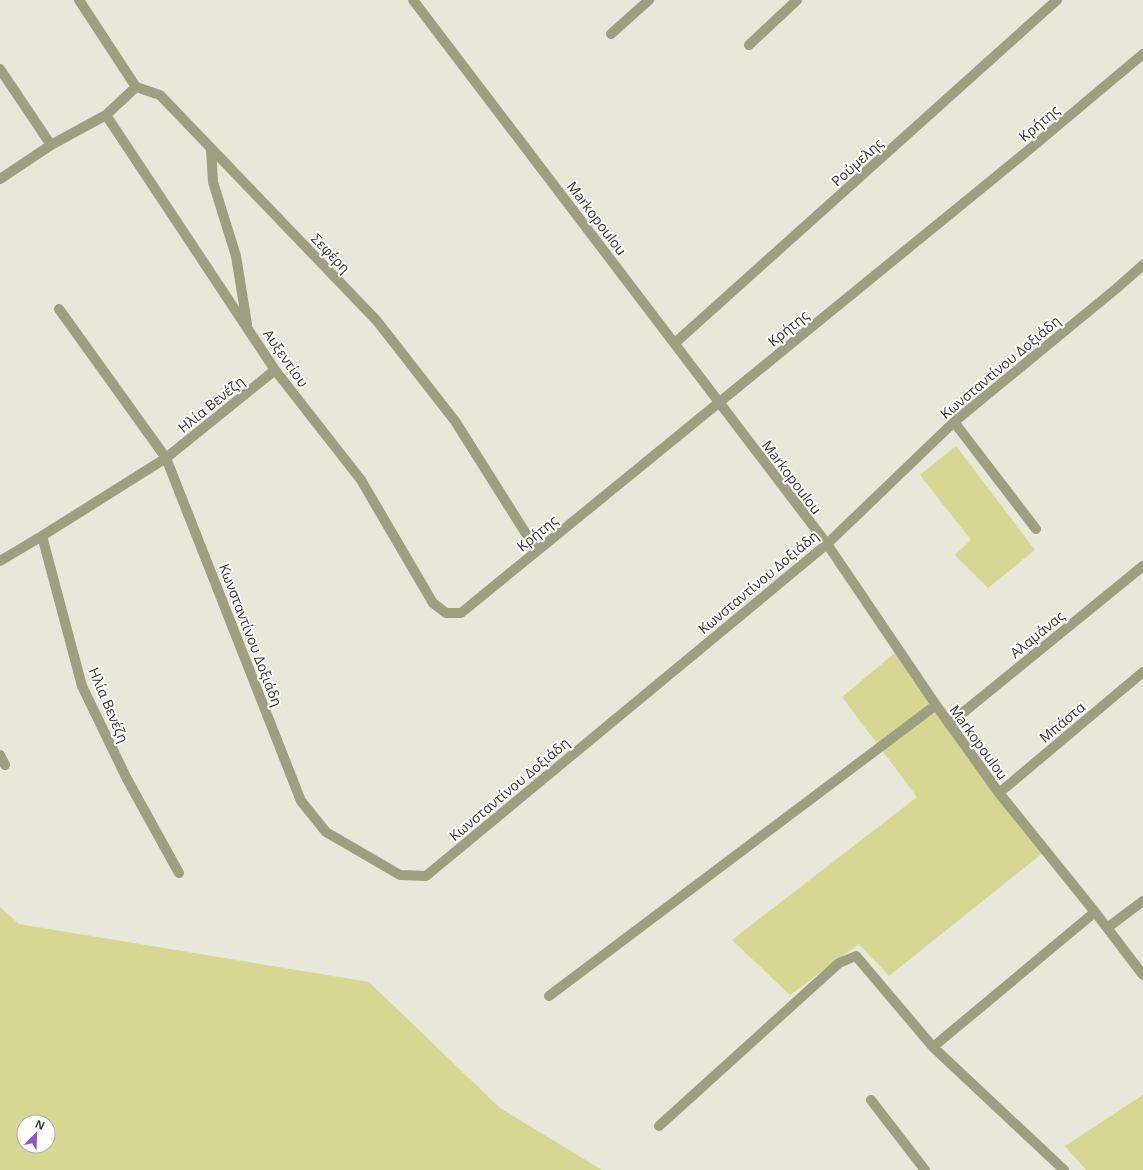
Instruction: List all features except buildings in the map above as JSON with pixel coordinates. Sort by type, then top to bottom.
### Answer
[{"type":"street","points":[[0,179],[51,145],[106,115],[136,87],[79,0]]},
{"type":"street","name":"Markopoulou","points":[[413,0],[827,544],[949,724],[999,793],[1108,928],[1143,975]]},
{"type":"street","points":[[611,34],[649,0]]},
{"type":"street","points":[[749,46],[797,0]]},
{"type":"street","name":"Ρούμελης","points":[[675,343],[1057,0]]},
{"type":"street","name":"Κρήτης","points":[[446,613],[461,613],[1032,148],[1143,54]]},
{"type":"street","points":[[0,69],[51,145]]},
{"type":"street","name":"Σεφέρη","points":[[136,87],[160,95],[377,321],[455,421],[537,551]]},
{"type":"street","name":"Αυξεντίου","points":[[106,115],[275,370],[361,480],[433,603],[446,613]]},
{"type":"street","points":[[211,149],[213,182],[236,256],[248,328]]},
{"type":"street","name":"Κωνσταντίνου Δοξιάδη","points":[[59,309],[166,458],[301,801],[326,832],[400,875],[426,876],[827,544],[954,422],[1143,265]]},
{"type":"street","name":"Ηλία Βενέζη","points":[[0,561],[166,458],[275,370]]},
{"type":"street","points":[[954,422],[1036,529]]},
{"type":"street","name":"Ηλία Βενέζη","points":[[42,536],[82,686],[127,779],[179,873]]},
{"type":"street","name":"Αλαμάνας","points":[[949,724],[1143,566]]},
{"type":"street","name":"Μπάστα","points":[[999,793],[1143,672]]},
{"type":"street","points":[[549,996],[936,705]]},
{"type":"street","points":[[0,755],[5,765]]},
{"type":"street","points":[[1108,928],[1143,901]]},
{"type":"street","points":[[933,1047],[1095,912]]},
{"type":"street","points":[[659,1126],[839,963],[856,956],[933,1047],[1064,1170]]},
{"type":"street","points":[[871,1100],[925,1170]]},
{"type":"green space","points":[[956,446],[1035,550],[988,588],[955,555],[971,540],[920,475]]},
{"type":"green space","points":[[896,652],[1044,852],[889,976],[859,944],[790,995],[732,940],[917,797],[842,697]]},
{"type":"green space","points":[[0,907],[19,924],[369,982],[500,1108],[602,1170],[0,1170]]},
{"type":"green space","points":[[1143,1095],[1143,1170],[1086,1170],[1065,1146]]}]
